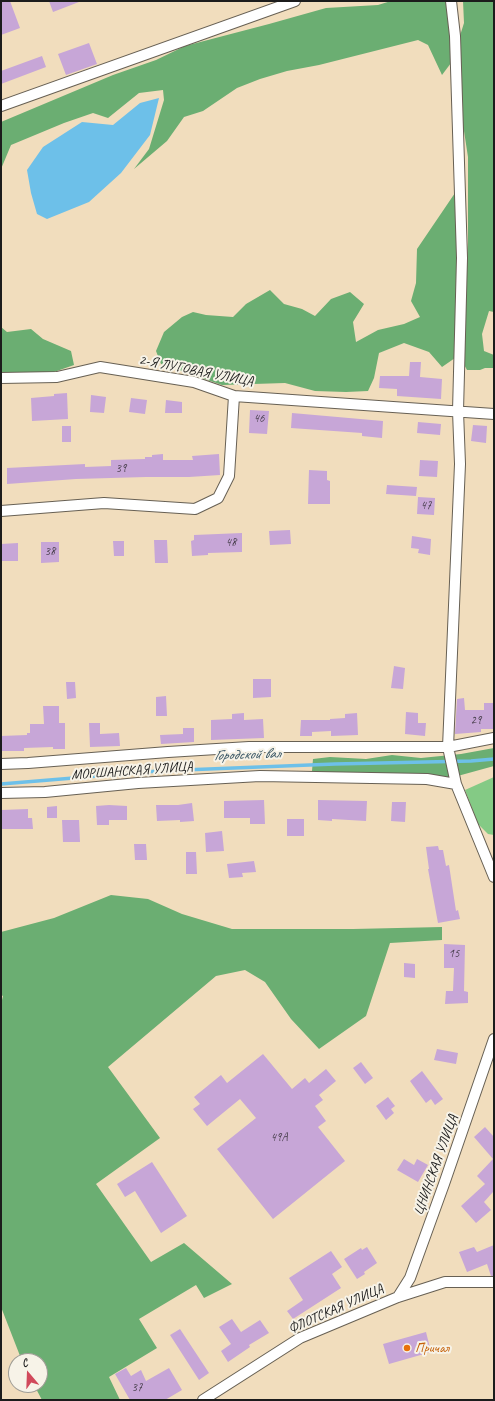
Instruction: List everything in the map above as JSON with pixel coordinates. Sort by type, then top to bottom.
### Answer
[{"type":"street","points":[[1,106],[295,1]]},
{"type":"street","points":[[451,1],[455,36],[462,258],[458,411],[460,464],[449,751],[456,784],[494,877]]},
{"type":"street","name":"2-Я ЛУГОВАЯ УЛИЦА","points":[[1,378],[57,377],[100,367],[194,382],[234,396],[494,414]]},
{"type":"street","points":[[1,511],[104,503],[195,509],[218,498],[229,476],[234,396]]},
{"type":"street","name":"МОРШАНСКАЯ УЛИЦА","points":[[1,764],[249,747],[449,751],[494,738]]},
{"type":"street","name":"МОРШАНСКАЯ УЛИЦА","points":[[1,793],[45,792],[138,783],[260,776],[427,779],[456,784]]},
{"type":"street","name":"ЦНИНСКАЯ УЛИЦА","points":[[398,1297],[410,1278],[494,1039]]},
{"type":"street","name":"ФЛОТСКАЯ УЛИЦА","points":[[203,1400],[300,1338],[398,1297],[445,1282],[494,1282]]},
{"type":"green space","points":[[391,1],[446,1],[452,34],[454,59],[442,75],[428,45],[418,40],[319,65],[287,71],[260,79],[237,88],[203,111],[184,117],[167,141],[134,169],[149,149],[164,100],[163,90],[139,93],[108,118],[93,113],[64,123],[11,145],[1,169],[1,122],[113,75],[156,60],[185,46],[326,8],[378,5]]},
{"type":"green space","points":[[463,1],[494,1],[494,312],[489,311],[482,334],[484,351],[494,355],[494,368],[485,368],[480,370],[467,370],[461,359],[466,318],[465,301],[468,242],[468,157],[464,131],[453,99],[458,42],[464,23]]},
{"type":"green space","points":[[457,190],[455,358],[442,367],[429,352],[404,343],[379,353],[374,378],[368,391],[346,392],[315,391],[285,383],[222,385],[161,364],[156,351],[164,332],[182,317],[193,312],[206,315],[233,317],[246,304],[270,290],[284,304],[302,309],[315,316],[331,299],[350,292],[364,304],[353,322],[356,342],[378,330],[404,324],[420,317],[411,301],[416,283],[417,249]]},
{"type":"green space","points":[[1,327],[7,332],[31,329],[43,339],[71,351],[74,365],[54,372],[18,377],[1,377]]},
{"type":"green space","points":[[494,748],[494,766],[454,777],[435,778],[336,775],[312,771],[313,759],[330,757],[366,759],[392,755],[421,758],[461,754]]},
{"type":"green space","points":[[494,777],[494,835],[488,834],[478,824],[465,790]]},
{"type":"green space","points":[[111,895],[148,899],[182,914],[232,929],[442,927],[442,940],[390,943],[366,1016],[319,1049],[291,1019],[265,982],[245,970],[216,976],[108,1067],[160,1138],[96,1184],[151,1262],[184,1243],[232,1284],[204,1298],[196,1285],[139,1319],[157,1348],[109,1377],[120,1400],[42,1400],[38,1393],[48,1393],[48,1353],[19,1353],[1,1307],[1,1004],[3,996],[1,995],[1,932],[54,918]]},
{"type":"water","points":[[159,98],[150,135],[121,173],[89,202],[47,219],[37,214],[27,170],[43,147],[82,122],[113,125],[140,103]]},
{"type":"building","points":[[1,1],[10,1],[20,28],[1,35]]},
{"type":"building","points":[[49,1],[79,1],[79,2],[53,12]]},
{"type":"building","points":[[89,43],[97,64],[66,75],[58,54]]},
{"type":"building","points":[[42,56],[46,67],[1,84],[1,71]]},
{"type":"building","points":[[410,362],[421,362],[420,377],[442,379],[441,399],[397,396],[397,389],[379,388],[380,376],[409,376]]},
{"type":"building","points":[[67,393],[68,419],[32,421],[31,398]]},
{"type":"building","points":[[91,395],[106,397],[104,413],[90,412]]},
{"type":"building","points":[[131,398],[147,400],[145,414],[129,412]]},
{"type":"building","points":[[166,400],[182,402],[182,413],[165,413]]},
{"type":"building","points":[[250,410],[269,411],[267,434],[249,433]]},
{"type":"building","points":[[292,413],[383,421],[382,438],[362,436],[362,433],[291,428]]},
{"type":"building","points":[[418,422],[441,424],[440,435],[417,433]]},
{"type":"building","points":[[473,425],[487,426],[486,443],[471,441]]},
{"type":"building","points":[[62,426],[71,426],[71,442],[62,442]]},
{"type":"building","points":[[163,454],[163,460],[193,460],[192,456],[219,454],[220,475],[76,479],[7,484],[7,468],[85,464],[85,467],[111,466],[111,460],[145,459],[145,457],[152,457],[152,455]]},
{"type":"building","points":[[420,460],[438,461],[437,477],[419,476]]},
{"type":"building","points":[[309,470],[327,471],[327,480],[330,481],[330,504],[308,504]]},
{"type":"building","points":[[387,485],[417,487],[416,496],[386,494]]},
{"type":"building","points":[[418,497],[435,498],[434,515],[417,514]]},
{"type":"building","points":[[290,530],[291,544],[270,545],[269,531]]},
{"type":"building","points":[[242,533],[242,552],[208,553],[208,555],[192,556],[191,541],[194,540],[194,535]]},
{"type":"building","points":[[412,536],[431,539],[430,555],[418,553],[419,549],[411,548]]},
{"type":"building","points":[[154,540],[167,540],[168,563],[155,563]]},
{"type":"building","points":[[113,541],[124,541],[124,556],[114,556]]},
{"type":"building","points":[[41,542],[59,542],[59,562],[41,563]]},
{"type":"building","points":[[18,543],[18,561],[1,561],[1,544]]},
{"type":"building","points":[[394,666],[405,668],[403,689],[391,688]]},
{"type":"building","points":[[253,679],[271,679],[271,697],[253,698]]},
{"type":"building","points":[[66,682],[75,682],[76,698],[67,699]]},
{"type":"building","points":[[166,696],[167,716],[156,716],[156,697]]},
{"type":"building","points":[[464,698],[465,710],[484,710],[484,703],[494,703],[494,729],[481,729],[481,732],[455,734],[457,699]]},
{"type":"building","points":[[43,706],[59,706],[59,723],[65,723],[65,749],[53,749],[53,747],[24,748],[24,751],[1,751],[1,736],[27,735],[27,733],[30,733],[30,724],[44,724]]},
{"type":"building","points":[[406,712],[418,713],[418,723],[426,723],[425,736],[405,734]]},
{"type":"building","points":[[244,713],[244,720],[263,719],[264,738],[211,740],[211,720],[232,719],[232,714]]},
{"type":"building","points":[[357,713],[358,735],[331,736],[331,731],[312,732],[312,736],[300,736],[301,720],[330,720],[345,718],[345,714]]},
{"type":"building","points":[[89,723],[100,723],[100,734],[119,733],[120,746],[90,747]]},
{"type":"building","points":[[183,728],[194,728],[194,742],[161,744],[160,735],[183,734]]},
{"type":"building","points":[[264,800],[265,824],[250,824],[250,818],[224,818],[224,801]]},
{"type":"building","points":[[318,800],[367,801],[366,821],[332,819],[332,821],[318,820]]},
{"type":"building","points":[[392,802],[406,802],[405,822],[391,821]]},
{"type":"building","points":[[192,803],[194,821],[157,821],[156,805],[178,805]]},
{"type":"building","points":[[57,806],[57,818],[47,818],[47,807]]},
{"type":"building","points":[[96,806],[127,806],[127,820],[109,820],[109,825],[97,825]]},
{"type":"building","points":[[28,809],[28,818],[32,818],[33,829],[1,829],[1,810]]},
{"type":"building","points":[[287,819],[304,819],[304,836],[287,836]]},
{"type":"building","points":[[62,820],[79,820],[80,842],[63,842]]},
{"type":"building","points":[[222,831],[224,851],[206,852],[205,833]]},
{"type":"building","points":[[134,844],[146,844],[147,860],[135,860]]},
{"type":"building","points":[[438,846],[439,850],[443,850],[446,866],[449,865],[456,911],[458,910],[460,919],[438,923],[428,869],[426,847]]},
{"type":"building","points":[[186,852],[196,852],[197,874],[186,874]]},
{"type":"building","points":[[254,861],[256,872],[242,873],[243,877],[229,878],[227,864]]},
{"type":"building","points":[[444,944],[465,945],[464,991],[468,992],[468,1003],[445,1004],[446,991],[453,991],[454,968],[444,968]]},
{"type":"building","points":[[404,963],[415,964],[415,978],[404,977]]},
{"type":"building","points":[[437,1049],[458,1053],[456,1064],[434,1060]]},
{"type":"building","points":[[263,1054],[292,1089],[305,1078],[309,1083],[326,1069],[336,1081],[319,1095],[323,1100],[315,1106],[326,1121],[318,1127],[345,1161],[273,1219],[217,1149],[256,1118],[240,1099],[207,1126],[193,1109],[200,1104],[194,1097],[221,1075],[227,1083]]},
{"type":"building","points":[[361,1062],[373,1078],[365,1084],[353,1068]]},
{"type":"building","points":[[422,1071],[443,1099],[435,1105],[431,1099],[426,1103],[410,1081]]},
{"type":"building","points":[[388,1097],[395,1106],[391,1109],[394,1113],[386,1120],[376,1106]]},
{"type":"building","points":[[485,1127],[494,1137],[494,1193],[493,1192],[484,1202],[491,1210],[476,1223],[461,1206],[485,1184],[477,1176],[493,1159],[474,1137]]},
{"type":"building","points":[[404,1159],[414,1165],[417,1159],[428,1165],[418,1182],[397,1170]]},
{"type":"building","points":[[152,1162],[187,1216],[161,1233],[135,1191],[125,1197],[117,1184]]},
{"type":"building","points":[[494,1245],[494,1276],[491,1276],[487,1264],[467,1272],[459,1252],[474,1247],[477,1252]]},
{"type":"building","points":[[367,1247],[377,1263],[357,1279],[344,1259],[361,1248],[362,1250]]},
{"type":"building","points":[[331,1251],[342,1267],[332,1274],[341,1288],[293,1319],[287,1311],[303,1300],[289,1278]]},
{"type":"building","points":[[232,1319],[241,1332],[260,1320],[269,1333],[249,1345],[250,1347],[228,1362],[221,1351],[231,1344],[219,1327]]},
{"type":"building","points":[[180,1329],[209,1373],[199,1380],[170,1335]]},
{"type":"building","name":"Причал","points":[[426,1332],[431,1352],[389,1364],[383,1344]]},
{"type":"building","points":[[126,1368],[131,1376],[141,1370],[146,1381],[169,1368],[182,1390],[165,1400],[130,1400],[115,1374]]},
{"type":"waterway","name":"Городской вал","points":[[1,784],[158,771],[494,759]]},
{"type":"place","name":"Причал","points":[[407,1348]]}]
